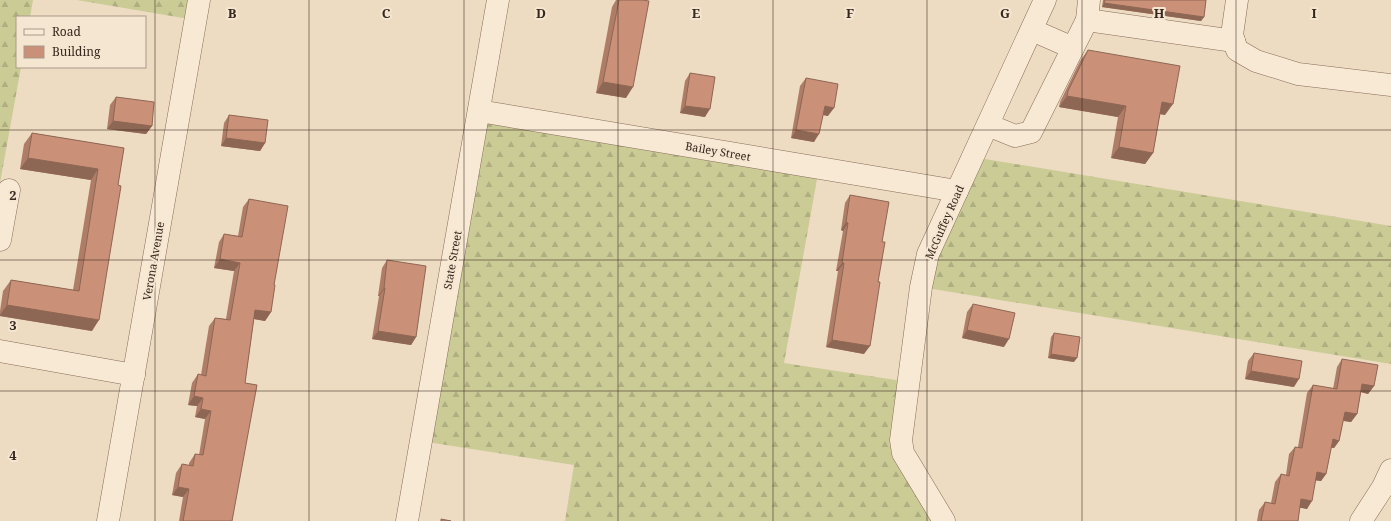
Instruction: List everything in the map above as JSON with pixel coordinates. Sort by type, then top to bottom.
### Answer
[{"type":"street","name":"Verona Avenue","points":[[108,521],[199,0]]},
{"type":"street","name":"State Street","points":[[407,521],[498,0]]},
{"type":"street","name":"McGuffey Road","points":[[944,521],[903,453],[902,440],[921,287],[928,254],[1046,0]]},
{"type":"street","points":[[1237,0],[1232,35],[1237,50],[1256,61],[1298,74],[1391,85]]},
{"type":"street","points":[[988,125],[1015,136],[1032,132],[1073,48],[1088,10],[1234,41]]},
{"type":"street","points":[[1032,30],[1073,48]]},
{"type":"street","name":"Bailey Street","points":[[479,111],[957,191]]},
{"type":"street","points":[[0,240],[9,190]]},
{"type":"street","points":[[0,351],[134,375]]},
{"type":"street","points":[[1361,521],[1383,487],[1391,470]]},
{"type":"green space","points":[[0,0],[33,0],[30,16],[16,16],[16,68],[21,68],[0,183]]},
{"type":"green space","points":[[77,0],[199,0],[195,20]]},
{"type":"green space","points":[[479,111],[819,168],[784,363],[909,382],[901,440],[944,521],[565,521],[574,465],[421,441]]},
{"type":"green space","points":[[973,157],[1391,226],[1391,364],[921,287]]},
{"type":"building","points":[[619,0],[649,1],[633,87],[603,82]]},
{"type":"building","points":[[1105,0],[1206,0],[1204,17],[1104,3]]},
{"type":"building","points":[[1088,50],[1180,66],[1173,104],[1162,102],[1153,153],[1119,147],[1126,106],[1067,96]]},
{"type":"building","points":[[690,73],[715,77],[710,109],[685,106]]},
{"type":"building","points":[[806,78],[838,84],[834,108],[825,106],[819,134],[796,130]]},
{"type":"building","points":[[116,97],[154,102],[152,126],[113,121]]},
{"type":"building","points":[[229,115],[268,120],[265,143],[226,138]]},
{"type":"building","points":[[32,133],[124,148],[118,185],[121,186],[99,320],[7,305],[11,280],[79,291],[98,169],[28,158]]},
{"type":"building","points":[[850,195],[889,202],[882,242],[885,242],[878,282],[880,282],[870,346],[832,340],[844,263],[842,263],[848,223],[846,222]]},
{"type":"building","points":[[249,199],[288,206],[274,285],[271,312],[255,310],[245,383],[257,385],[232,521],[183,521],[189,489],[178,487],[182,464],[193,466],[195,454],[203,455],[211,411],[201,409],[203,398],[194,396],[198,374],[206,376],[215,318],[230,320],[240,263],[220,259],[224,234],[242,237]]},
{"type":"building","points":[[387,260],[426,266],[416,337],[378,331],[385,288]]},
{"type":"building","points":[[973,304],[1015,313],[1009,339],[967,330]]},
{"type":"building","points":[[1054,333],[1080,337],[1077,358],[1051,354]]},
{"type":"building","points":[[1254,353],[1302,361],[1299,379],[1251,371]]},
{"type":"building","points":[[1342,359],[1378,365],[1374,386],[1362,384],[1357,414],[1345,412],[1339,441],[1333,439],[1326,474],[1317,472],[1312,501],[1301,499],[1298,521],[1261,521],[1265,502],[1275,504],[1281,474],[1289,476],[1295,447],[1302,448],[1313,385],[1337,389]]}]
